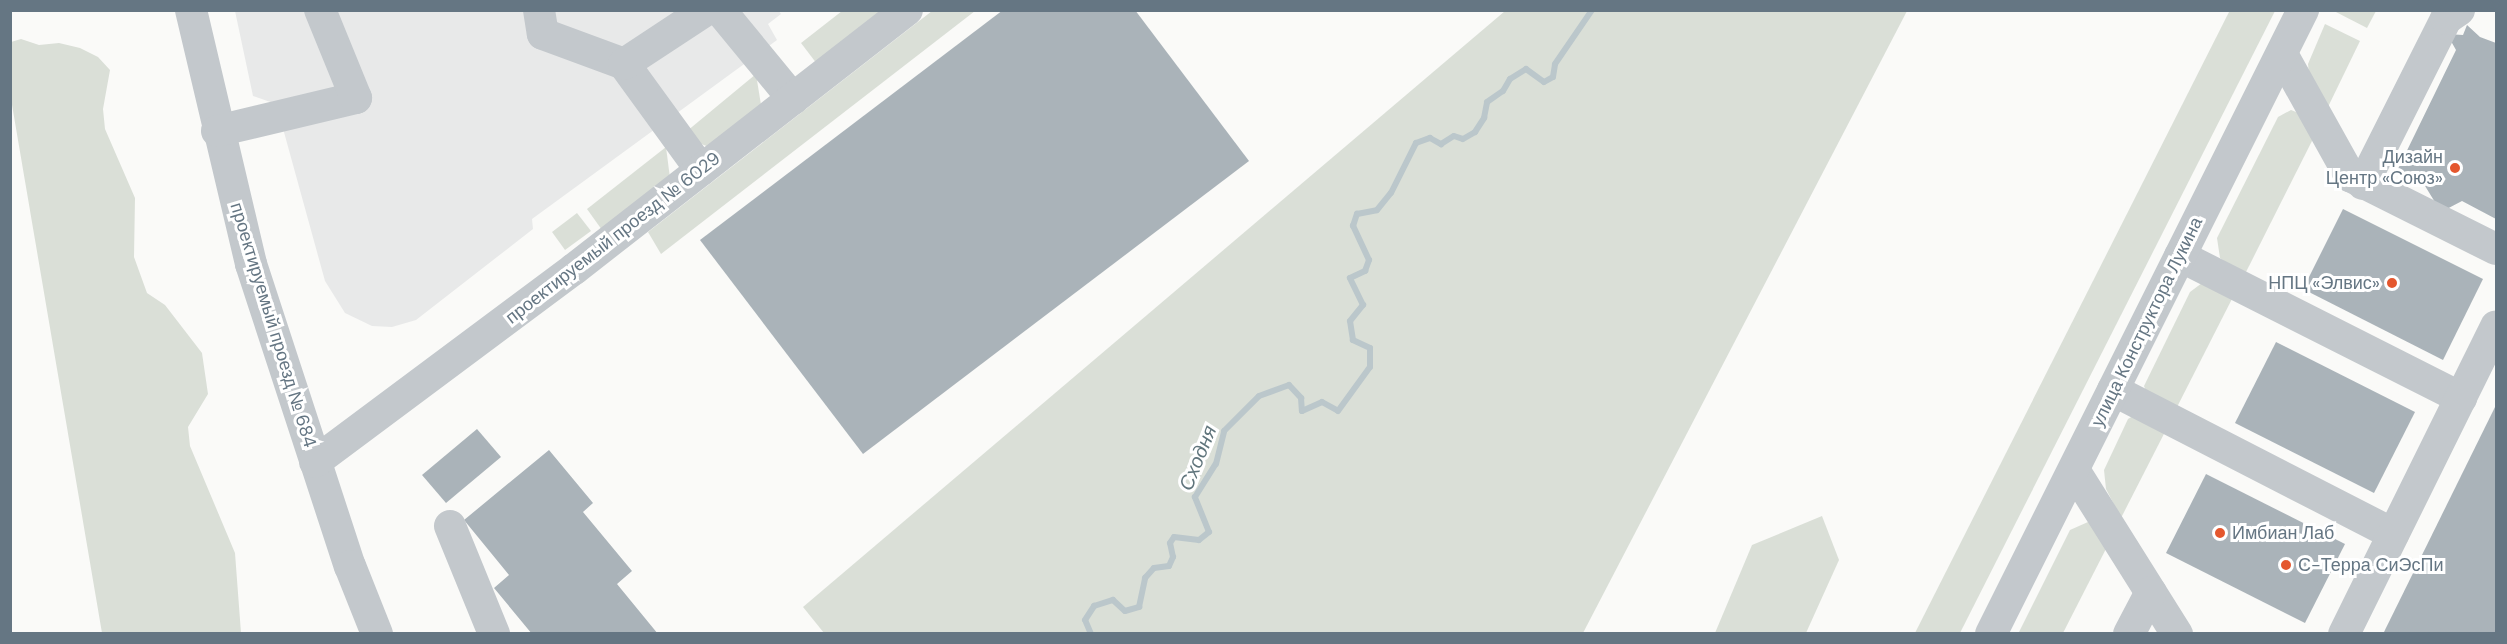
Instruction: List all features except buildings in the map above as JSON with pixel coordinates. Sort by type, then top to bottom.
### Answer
[{"type":"street","name":"проектируемый проезд № 684","points":[[191,10],[217,131],[251,264],[315,462],[377,633]]},
{"type":"street","points":[[217,131],[356,98],[320,10]]},
{"type":"street","points":[[539,10],[543,34],[624,64],[702,170]]},
{"type":"street","points":[[624,64],[706,10]]},
{"type":"street","points":[[720,10],[793,99]]},
{"type":"street","name":"проектируемый проезд № 6029","points":[[315,462],[702,170],[908,10]]},
{"type":"street","name":"улица Конструктора Лукина","points":[[1991,633],[2304,10]]},
{"type":"street","points":[[2363,184],[2446,19],[2459,10]]},
{"type":"street","points":[[2282,54],[2350,176],[2496,249]]},
{"type":"street","points":[[2180,256],[2461,399]]},
{"type":"street","points":[[2344,633],[2496,327]]},
{"type":"street","points":[[2113,390],[2393,534]]},
{"type":"street","points":[[2074,470],[2177,633]]},
{"type":"street","points":[[450,525],[494,633]]},
{"type":"street","points":[[2129,633],[2151,592]]},
{"type":"shaded area","points":[[778,10],[781,14],[768,24],[777,40],[532,219],[533,229],[416,320],[392,327],[372,326],[345,313],[325,281],[276,104],[253,96],[235,11]]},
{"type":"shaded area","points":[[2230,10],[2275,11],[1960,633],[1915,633]]},
{"type":"shaded area","points":[[842,11],[879,11],[880,14],[817,64],[801,43]]},
{"type":"shaded area","points":[[932,11],[975,11],[661,254],[648,232]]},
{"type":"shaded area","points":[[1505,11],[1907,11],[1583,633],[824,633],[803,607]]},
{"type":"shaded area","points":[[2334,11],[2376,11],[2367,28]]},
{"type":"shaded area","points":[[2325,24],[2360,41],[2327,109],[2309,74],[2308,64]]},
{"type":"shaded area","points":[[21,39],[39,45],[59,43],[80,48],[98,57],[110,70],[103,109],[105,129],[135,198],[134,257],[147,293],[165,305],[202,353],[208,394],[188,427],[190,446],[235,553],[241,633],[102,633],[11,99],[11,42]]},
{"type":"shaded area","points":[[756,74],[761,105],[709,147],[681,136]]},
{"type":"shaded area","points":[[2291,110],[2301,114],[2315,135],[2244,276],[2220,258],[2217,238],[2278,117]]},
{"type":"shaded area","points":[[666,147],[670,178],[602,230],[587,209]]},
{"type":"shaded area","points":[[577,213],[591,231],[565,250],[552,232]]},
{"type":"shaded area","points":[[2202,283],[2235,293],[2175,411],[2147,394],[2144,386],[2190,292]]},
{"type":"shaded area","points":[[2136,414],[2168,426],[2121,518],[2106,489],[2104,470],[2128,419]]},
{"type":"shaded area","points":[[1822,516],[1839,560],[1806,633],[1715,633],[1752,545]]},
{"type":"shaded area","points":[[2088,522],[2110,541],[2063,633],[2018,634],[2070,530]]},
{"type":"waterway","name":"Сходня","points":[[1091,634],[1085,620],[1094,606],[1113,600],[1125,611],[1139,607],[1145,578],[1154,568],[1169,566],[1173,557],[1170,543],[1174,537],[1199,540],[1209,532],[1195,497],[1216,464],[1224,431],[1259,396],[1289,385],[1301,398],[1302,411],[1322,402],[1338,411],[1370,367],[1370,348],[1353,340],[1350,321],[1363,305],[1350,278],[1365,271],[1369,260],[1353,226],[1357,214],[1377,210],[1391,193],[1416,143],[1430,138],[1441,144],[1454,136],[1463,139],[1475,132],[1484,118],[1487,102],[1503,91],[1510,79],[1526,69],[1544,82],[1553,77],[1555,64],[1592,10]]},
{"type":"place","name":"Дизайн Центр «Союз»","points":[[2455,168]]},
{"type":"place","name":"НПЦ «Элвис»","points":[[2392,283]]},
{"type":"place","name":"Имбиан Лаб","points":[[2220,533]]},
{"type":"place","name":"С-Терра СиЭсПи","points":[[2286,565]]}]
